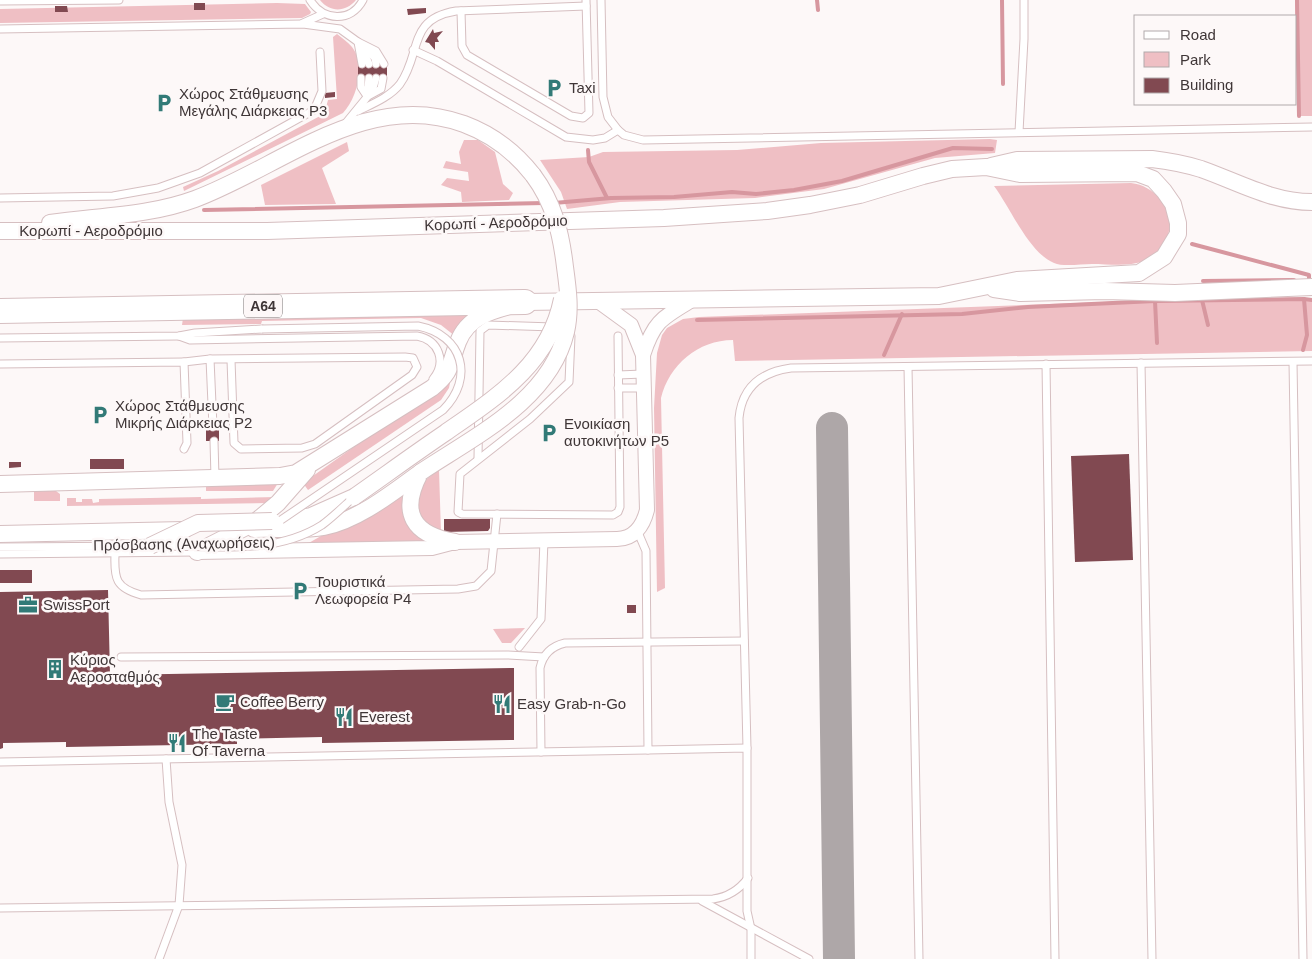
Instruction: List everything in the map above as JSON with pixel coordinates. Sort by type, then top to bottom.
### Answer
[{"type":"highway","name":"Α64","points":[[0,311],[526,302]]},
{"type":"street","points":[[0,534],[321,528],[346,519],[421,472],[501,418],[530,394],[548,370],[560,348],[566,332],[569,312],[565,265],[558,222],[550,202],[533,174],[511,151],[494,138],[475,128],[433,116],[412,114],[380,117],[323,137],[231,184],[193,200],[132,214],[87,217],[3,231]]},
{"type":"street","points":[[986,167],[1016,160],[1152,159],[1186,164],[1273,197],[1312,202]]},
{"type":"street","points":[[0,484],[280,476],[296,473],[443,379],[454,359],[458,342],[475,319],[492,310],[526,302],[939,296],[987,288],[1017,280],[1139,273],[1164,257],[1178,234],[1178,223],[1173,204],[1153,179],[1136,173],[1020,174],[986,167]]},
{"type":"street","name":"Κορωπί - Αεροδρόμιο","points":[[3,231],[267,231],[664,218],[767,211],[810,205],[860,195],[939,171],[986,167]]},
{"type":"street","name":"Πρόσβασης (Αναχωρήσεις)","points":[[0,526],[276,520],[311,516],[354,497],[500,394],[531,365],[543,347],[560,308],[565,265]]},
{"type":"street","points":[[987,288],[1020,293],[1105,290],[1175,293],[1312,287]]},
{"type":"street","points":[[196,552],[432,548],[455,542],[622,539],[637,530],[647,510],[643,355],[651,332],[657,324],[664,317],[692,300]]},
{"type":"street","points":[[598,301],[631,325],[643,355]]},
{"type":"street","points":[[196,552],[246,529],[278,503],[312,464]]},
{"type":"street","points":[[421,472],[411,493],[410,512],[414,521],[419,528],[436,538],[455,542]]},
{"type":"street","points":[[150,546],[198,523]]},
{"type":"lane","points":[[0,1],[119,0]]},
{"type":"lane","points":[[310,0],[323,14],[331,17],[348,15],[358,8],[363,0]]},
{"type":"lane","points":[[601,0],[603,97],[608,117],[624,135],[643,140],[1312,127]]},
{"type":"lane","points":[[1019,132],[1024,0]]},
{"type":"lane","points":[[358,111],[396,89],[405,75],[422,27],[442,13],[461,11],[586,3],[589,113],[583,118],[571,116],[467,55],[462,46],[461,11]]},
{"type":"lane","points":[[303,24],[323,14]]},
{"type":"lane","points":[[331,17],[340,29],[358,42],[369,50],[375,58],[372,64],[358,42]]},
{"type":"lane","points":[[0,28],[303,24],[340,29]]},
{"type":"lane","points":[[413,50],[437,61],[566,137],[593,140],[605,138],[618,130]]},
{"type":"lane","points":[[0,198],[128,194],[174,183],[200,173],[314,110],[322,90],[320,52]]},
{"type":"lane","points":[[323,137],[344,125],[358,111],[367,96],[372,78],[381,89],[367,96]]},
{"type":"lane","points":[[478,458],[480,331],[488,325],[564,327],[571,337],[568,382],[530,419],[478,458],[458,478],[457,510],[462,514],[613,515],[618,512],[620,507],[618,336]]},
{"type":"lane","points":[[0,338],[179,336],[195,333],[262,329],[418,326],[434,330],[446,338],[455,349],[461,369],[456,394],[443,410],[276,520]]},
{"type":"lane","points":[[179,336],[190,340],[425,338],[438,350],[440,360],[438,370],[430,381],[398,408]]},
{"type":"lane","points":[[0,364],[184,362],[210,359],[405,357],[413,358],[417,367],[412,375],[315,444],[302,448],[241,449],[234,443],[231,360]]},
{"type":"lane","points":[[210,359],[213,427]]},
{"type":"lane","points":[[751,959],[751,928],[748,911],[747,748],[739,418],[746,393],[757,380],[779,369],[1312,361]]},
{"type":"lane","points":[[184,362],[187,443],[184,449]]},
{"type":"lane","points":[[1293,362],[1304,959]]},
{"type":"lane","points":[[1141,363],[1152,959]]},
{"type":"lane","points":[[1046,364],[1055,959]]},
{"type":"lane","points":[[908,367],[919,959]]},
{"type":"lane","points":[[618,375],[643,381]]},
{"type":"lane","points":[[618,388],[643,381]]},
{"type":"lane","points":[[214,441],[216,478]]},
{"type":"lane","name":"Πρόσβασης (Αναχωρήσεις)","points":[[0,547],[276,544],[297,537],[322,524],[354,497]]},
{"type":"lane","points":[[115,555],[114,569],[119,583],[126,590],[141,595],[458,589],[476,586],[487,578],[493,564],[497,514]]},
{"type":"lane","points":[[637,530],[646,551],[648,750]]},
{"type":"lane","points":[[519,647],[542,619],[544,540]]},
{"type":"lane","points":[[0,554],[115,555],[196,552]]},
{"type":"lane","points":[[541,752],[540,668],[544,658],[553,647],[565,643],[744,641]]},
{"type":"lane","points":[[121,657],[508,655],[544,658]]},
{"type":"lane","points":[[0,762],[747,748]]},
{"type":"lane","points":[[159,959],[179,905],[182,865],[168,802],[166,759]]},
{"type":"lane","points":[[0,908],[700,900],[724,898],[741,887],[748,878]]},
{"type":"lane","points":[[700,900],[809,959]]},
{"type":"green space","points":[[320,0],[356,0],[343,9],[333,9]]},
{"type":"green space","points":[[1295,0],[1312,0],[1312,116],[1298,116],[1297,15],[1295,15]]},
{"type":"green space","points":[[305,4],[311,12],[302,18],[0,23],[0,9]]},
{"type":"green space","points":[[337,34],[352,47],[356,54],[359,72],[356,90],[343,113],[184,191],[183,187],[218,171],[320,116],[325,111],[328,100],[337,99],[333,37]]},
{"type":"green space","points":[[464,140],[478,140],[495,152],[503,184],[513,193],[509,200],[462,202],[461,192],[441,185],[447,178],[469,181],[468,172],[443,168],[446,161],[461,164],[459,152]]},
{"type":"green space","points":[[997,140],[995,153],[935,158],[824,189],[755,198],[620,202],[567,209],[561,192],[540,160],[589,157],[603,152],[737,150],[821,143]]},
{"type":"green space","points":[[347,142],[349,151],[322,168],[336,204],[265,205],[261,185]]},
{"type":"green space","points":[[1131,183],[1145,187],[1157,195],[1169,218],[1169,231],[1165,243],[1157,254],[1138,263],[1118,265],[1062,265],[1045,258],[1028,240],[994,186]]},
{"type":"green space","points":[[1312,298],[1312,351],[735,361],[733,340],[708,344],[678,365],[665,386],[661,398],[665,588],[657,592],[654,408],[657,353],[662,335],[667,328],[683,319],[1156,300]]},
{"type":"green space","points":[[477,311],[455,336],[441,325],[421,318],[262,321],[261,324],[182,325],[183,318]]},
{"type":"green space","points":[[451,378],[449,388],[441,400],[308,490],[303,483]]},
{"type":"green space","points":[[439,470],[441,533],[419,518],[418,490],[428,478]]},
{"type":"green space","points":[[206,483],[278,483],[273,491],[206,491]]},
{"type":"green space","points":[[52,488],[60,494],[60,501],[34,501],[34,489]]},
{"type":"green space","points":[[405,488],[430,542],[307,544]]},
{"type":"green space","points":[[201,497],[201,499],[277,497],[271,503],[67,506],[67,498],[76,498],[76,502],[82,502],[82,499],[92,499],[93,503],[99,502],[99,499]]},
{"type":"green space","points":[[525,628],[511,643],[502,643],[493,629]]},
{"type":"building","points":[[194,3],[205,3],[205,10],[194,10]]},
{"type":"building","points":[[55,6],[67,6],[68,12],[55,12]]},
{"type":"building","points":[[426,8],[426,13],[408,15],[407,9]]},
{"type":"building","points":[[433,29],[434,33],[443,31],[437,38],[439,42],[435,42],[435,50],[429,43],[425,42]]},
{"type":"building","points":[[358,64],[387,65],[387,78],[358,77]]},
{"type":"building","points":[[335,92],[335,97],[325,98],[325,93]]},
{"type":"building","points":[[206,427],[219,427],[219,441],[206,441]]},
{"type":"building","points":[[1129,454],[1133,560],[1075,562],[1071,456]]},
{"type":"building","points":[[90,459],[124,459],[124,469],[90,469]]},
{"type":"building","points":[[9,462],[21,462],[21,467],[9,468]]},
{"type":"building","points":[[444,519],[490,519],[490,528],[488,531],[444,532]]},
{"type":"building","points":[[0,570],[32,570],[32,583],[0,583]]},
{"type":"building","name":"Κύριος Αεροσταθμός","points":[[108,590],[110,675],[514,668],[514,740],[322,743],[322,737],[237,739],[237,744],[66,747],[66,742],[3,743],[3,748],[0,749],[0,592]]},
{"type":"building","points":[[627,605],[636,605],[636,613],[627,613]]},
{"type":"waterway","points":[[817,0],[818,10]]},
{"type":"waterway","points":[[1002,0],[1003,84]]},
{"type":"waterway","points":[[1297,0],[1299,116]]},
{"type":"waterway","points":[[554,203],[732,192],[756,194],[794,190],[842,181],[953,148],[992,149]]},
{"type":"waterway","points":[[588,150],[589,162],[607,198]]},
{"type":"waterway","points":[[204,210],[544,203]]},
{"type":"waterway","points":[[1192,244],[1309,275],[1309,280]]},
{"type":"waterway","points":[[1203,281],[1294,280]]},
{"type":"waterway","points":[[1304,299],[1312,300]]},
{"type":"waterway","points":[[697,320],[962,314],[1028,307],[1155,301],[1304,299],[1307,335],[1303,350]]},
{"type":"waterway","points":[[1202,300],[1208,325]]},
{"type":"waterway","points":[[1155,301],[1157,343]]},
{"type":"waterway","points":[[884,355],[902,314]]},
{"type":"taxiway","points":[[832,428],[839,959]]},
{"type":"place","name":"Taxi","points":[[554,88]]},
{"type":"place","name":"Χώρος Στάθμευσης Μεγάλης Διάρκειας P3","points":[[164,103]]},
{"type":"place","name":"Χώρος Στάθμευσης Μικρής Διάρκειας P2","points":[[100,415]]},
{"type":"place","name":"Ενοικίαση αυτοκινήτων P5","points":[[549,433]]},
{"type":"place","name":"Τουριστικά Λεωφορεία P4","points":[[300,591]]},
{"type":"place","name":"SwissPort","points":[[28,605]]},
{"type":"place","name":"Κύριος Αεροσταθμός","points":[[55,669]]},
{"type":"place","name":"Coffee Berry","points":[[225,702]]},
{"type":"place","name":"Easy Grab-n-Go","points":[[502,704]]},
{"type":"place","name":"Everest","points":[[344,717]]},
{"type":"place","name":"The Taste Of Taverna","points":[[177,743]]}]
